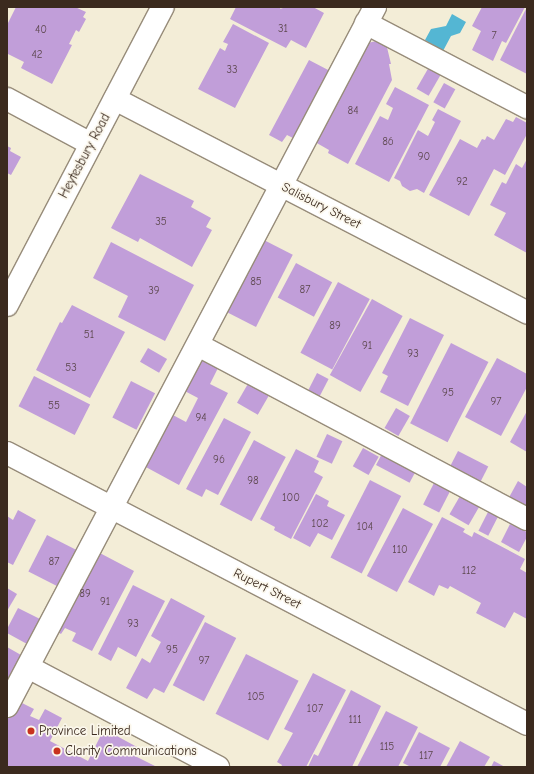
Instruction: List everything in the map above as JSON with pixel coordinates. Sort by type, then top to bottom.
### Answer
[{"type":"street","name":"Heytesbury Road","points":[[7,305],[163,7]]},
{"type":"street","points":[[7,706],[198,345],[370,15],[527,107]]},
{"type":"street","points":[[7,99],[91,144]]},
{"type":"street","name":"Salisbury Street","points":[[115,99],[527,313]]},
{"type":"street","points":[[198,345],[527,519]]},
{"type":"street","name":"Rupert Street","points":[[7,453],[527,724]]},
{"type":"street","points":[[28,666],[218,767]]},
{"type":"water","points":[[452,14],[466,22],[460,33],[451,36],[443,51],[425,40],[431,29],[446,26]]},
{"type":"building","points":[[16,7],[75,7],[86,12],[83,17],[86,19],[79,32],[76,30],[69,44],[72,45],[52,84],[21,68],[24,62],[8,54],[7,57],[7,25]]},
{"type":"building","points":[[236,7],[281,7],[280,9],[286,7],[313,7],[324,13],[306,48],[291,40],[286,48],[230,19]]},
{"type":"building","points":[[482,7],[525,7],[506,43],[502,41],[493,61],[472,50],[481,31],[472,26]]},
{"type":"building","points":[[527,7],[527,74],[500,60]]},
{"type":"building","points":[[233,24],[269,43],[235,108],[198,89],[220,48],[225,51],[228,44],[223,42]]},
{"type":"building","points":[[385,39],[391,64],[389,64],[392,80],[348,164],[328,153],[329,150],[315,142],[359,45]]},
{"type":"building","points":[[309,60],[332,72],[297,140],[287,135],[282,142],[269,135]]},
{"type":"building","points":[[429,67],[441,74],[429,96],[416,89]]},
{"type":"building","points":[[444,83],[455,89],[445,109],[433,102]]},
{"type":"building","points":[[395,87],[429,105],[389,182],[355,164],[380,116],[388,120],[393,108],[386,104]]},
{"type":"building","points":[[438,109],[461,121],[424,193],[417,189],[410,191],[402,186],[400,181],[394,178],[418,130],[428,136],[435,122],[432,120]]},
{"type":"building","points":[[516,117],[527,123],[527,134],[505,175],[494,169],[469,216],[429,195],[460,139],[477,148],[482,139],[485,140],[487,136],[494,140],[506,119],[513,122]]},
{"type":"building","points":[[7,146],[11,148],[10,151],[21,157],[11,175],[7,173]]},
{"type":"building","points":[[527,159],[527,253],[494,235],[506,213],[490,205],[502,182],[506,184],[516,164],[522,168]]},
{"type":"building","points":[[140,174],[194,201],[191,207],[211,218],[206,227],[212,230],[192,267],[140,238],[138,242],[111,228]]},
{"type":"building","points":[[258,237],[293,255],[256,327],[221,309]]},
{"type":"building","points":[[111,242],[194,285],[165,341],[118,317],[128,296],[93,278]]},
{"type":"building","points":[[296,263],[332,282],[314,317],[278,297]]},
{"type":"building","points":[[338,282],[370,299],[332,370],[300,353]]},
{"type":"building","points":[[372,299],[403,316],[360,392],[330,375]]},
{"type":"building","points":[[72,305],[125,332],[90,398],[36,370],[60,322],[62,323]]},
{"type":"building","points":[[410,318],[444,335],[408,406],[380,392],[388,376],[382,373]]},
{"type":"building","points":[[451,343],[488,362],[448,442],[410,423]]},
{"type":"building","points":[[148,348],[167,359],[159,373],[140,362]]},
{"type":"building","points":[[196,357],[218,368],[210,384],[228,393],[179,485],[144,466],[171,414],[186,422],[198,398],[179,388]]},
{"type":"building","points":[[497,358],[527,374],[527,387],[501,436],[465,417]]},
{"type":"building","points":[[317,373],[329,379],[319,398],[307,392]]},
{"type":"building","points":[[34,376],[90,405],[75,435],[19,406]]},
{"type":"building","points":[[131,381],[155,393],[136,430],[112,418]]},
{"type":"building","points":[[249,382],[270,394],[258,415],[237,403]]},
{"type":"building","points":[[396,408],[410,416],[398,436],[384,428]]},
{"type":"building","points":[[527,411],[527,452],[510,442]]},
{"type":"building","points":[[224,418],[251,432],[218,495],[206,489],[202,497],[186,489]]},
{"type":"building","points":[[327,434],[342,441],[332,464],[316,457]]},
{"type":"building","points":[[254,440],[286,457],[252,521],[220,504]]},
{"type":"building","points":[[363,448],[379,457],[369,475],[353,466]]},
{"type":"building","points":[[296,449],[319,461],[314,472],[323,477],[291,539],[274,530],[275,527],[260,519]]},
{"type":"building","points":[[384,450],[418,468],[410,483],[376,465]]},
{"type":"building","points":[[458,451],[488,466],[479,484],[449,469]]},
{"type":"building","points":[[370,480],[401,496],[362,573],[331,558]]},
{"type":"building","points":[[518,481],[527,487],[527,503],[524,510],[507,501]]},
{"type":"building","points":[[434,483],[450,491],[439,513],[423,504]]},
{"type":"building","points":[[316,494],[329,501],[327,506],[345,515],[332,540],[318,533],[310,547],[293,538]]},
{"type":"building","points":[[460,496],[479,507],[469,525],[450,514]]},
{"type":"building","points":[[403,508],[433,524],[397,592],[367,576]]},
{"type":"building","points":[[18,510],[36,520],[13,565],[7,562],[7,516],[13,520]]},
{"type":"building","points":[[488,512],[498,517],[488,536],[478,531]]},
{"type":"building","points":[[442,517],[465,529],[463,532],[472,537],[474,532],[525,559],[520,569],[527,573],[527,619],[514,612],[505,628],[476,613],[481,603],[450,586],[448,589],[439,585],[434,596],[408,582]]},
{"type":"building","points":[[510,524],[527,532],[527,537],[519,552],[501,542]]},
{"type":"building","points":[[47,535],[80,552],[61,588],[28,572]]},
{"type":"building","points":[[96,551],[134,571],[92,651],[72,641],[76,633],[65,628],[61,634],[54,630]]},
{"type":"building","points":[[133,585],[165,601],[136,657],[118,647],[111,661],[98,654]]},
{"type":"building","points":[[7,588],[17,594],[7,611]]},
{"type":"building","points":[[171,598],[205,616],[164,693],[154,688],[147,699],[126,688],[142,658],[150,663],[161,642],[151,636]]},
{"type":"building","points":[[18,608],[40,619],[27,644],[7,633],[7,629]]},
{"type":"building","points":[[205,622],[236,638],[204,701],[173,685]]},
{"type":"building","points":[[7,647],[21,655],[7,681]]},
{"type":"building","points":[[246,654],[299,681],[268,740],[216,714]]},
{"type":"building","points":[[313,673],[346,690],[306,767],[281,767],[282,765],[277,762],[293,733],[284,729]]},
{"type":"building","points":[[351,690],[381,706],[352,767],[308,767],[314,754],[318,756]]},
{"type":"building","points":[[16,700],[34,709],[30,716],[39,720],[45,709],[62,718],[50,741],[88,761],[104,729],[137,747],[133,755],[157,767],[7,767],[7,717]]},
{"type":"building","points":[[386,711],[418,727],[398,767],[357,767]]},
{"type":"building","points":[[419,732],[450,748],[440,767],[411,767],[403,763]]},
{"type":"building","points":[[460,741],[490,757],[484,767],[446,767]]},
{"type":"building","points":[[494,761],[505,767],[491,767]]},
{"type":"place","name":"Province Limited","points":[[31,731]]},
{"type":"place","name":"Clarity Communications","points":[[57,751]]}]
